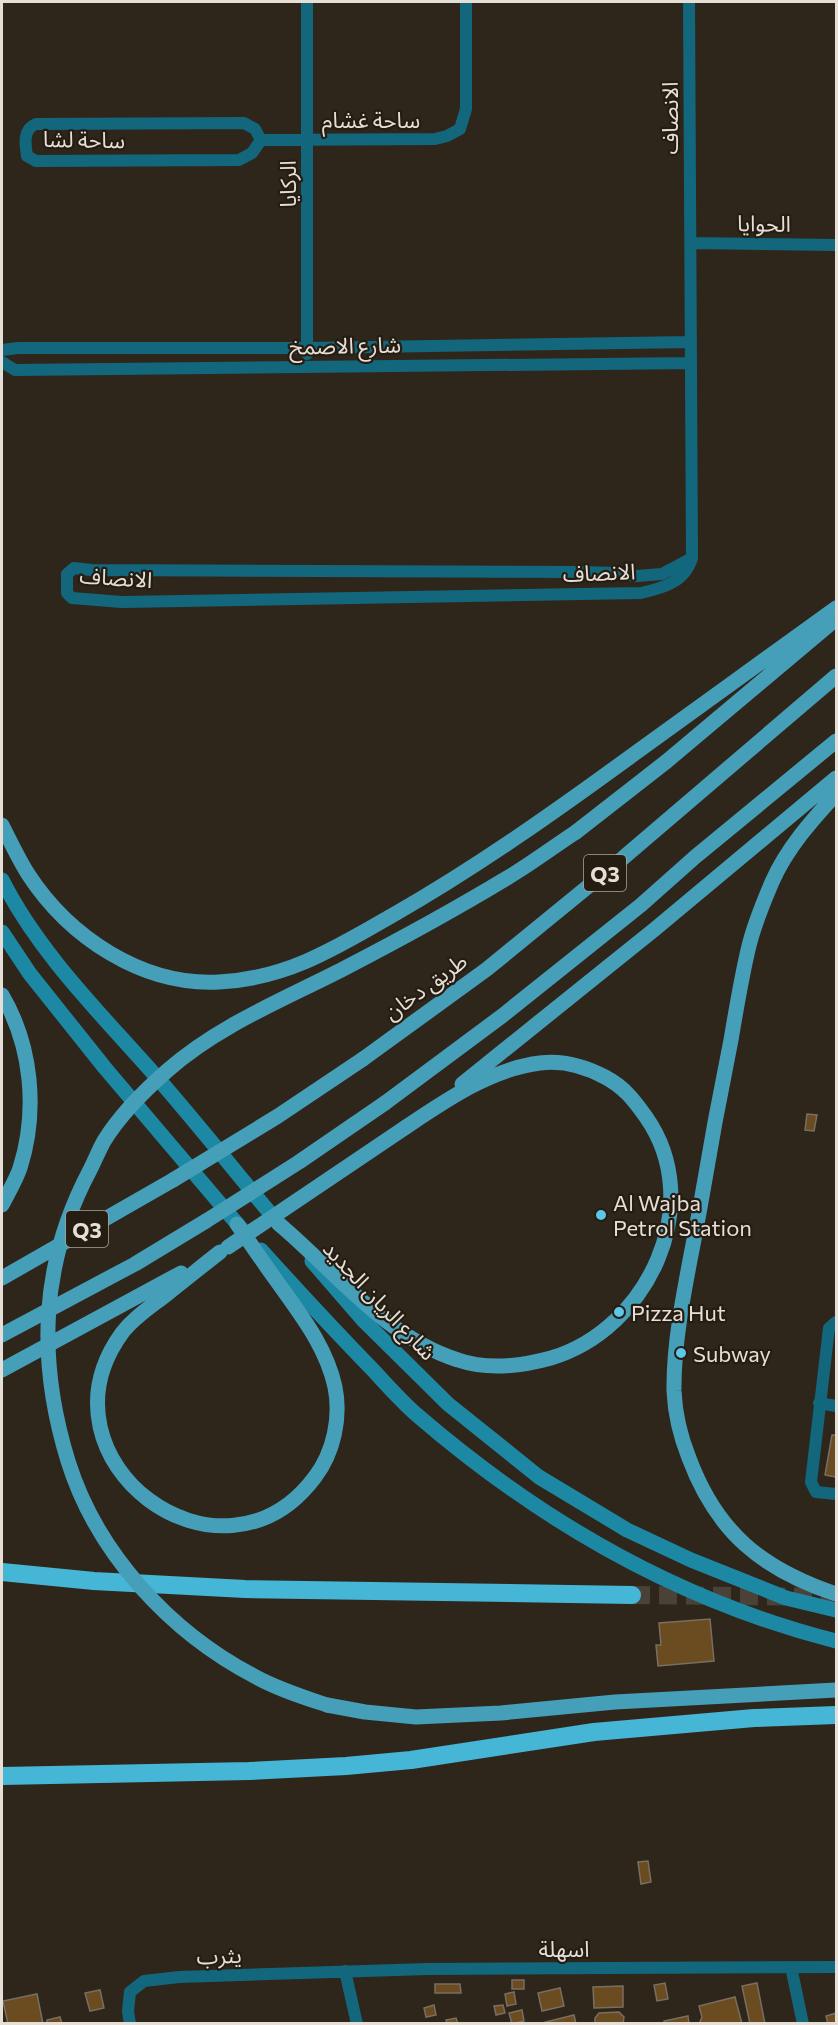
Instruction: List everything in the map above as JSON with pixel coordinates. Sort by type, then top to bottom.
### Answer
[{"type":"highway","points":[[2,1572],[94,1581],[245,1589],[632,1595]]},
{"type":"highway","points":[[2,1776],[249,1771],[345,1766],[411,1760],[594,1732],[754,1718],[837,1715]]},
{"type":"main road","points":[[2,825],[29,875],[63,916],[90,940],[129,963],[178,979],[216,982],[248,980],[285,971],[323,955],[411,905],[490,855],[556,811],[837,608]]},
{"type":"main road","points":[[837,618],[668,761],[576,832],[491,888],[348,966],[238,1021],[200,1045],[169,1069],[123,1116],[105,1140],[77,1193],[66,1221],[55,1263],[47,1318],[48,1362],[60,1433],[85,1506],[104,1538],[130,1574],[162,1610],[183,1630],[224,1660],[259,1679],[327,1705],[365,1712],[416,1717],[501,1713],[615,1702],[837,1690]]},
{"type":"main road","name":"طريق دخان","points":[[2,1278],[173,1180],[278,1116],[363,1059],[514,947],[623,858],[837,676]]},
{"type":"main road","points":[[2,1335],[135,1264],[206,1221],[299,1162],[385,1102],[502,1016],[641,905],[695,857],[837,741]]},
{"type":"main road","points":[[430,1111],[837,778]]},
{"type":"main road","points":[[837,794],[792,846],[773,880],[748,949],[683,1308],[675,1361],[674,1393],[679,1425],[689,1457],[705,1493],[733,1535],[764,1562],[811,1586],[837,1594]]},
{"type":"main road","name":"شارع الريان الجديد","points":[[2,880],[38,938],[72,982],[178,1101],[279,1224],[364,1322],[448,1404],[539,1477],[627,1530],[691,1560],[786,1598],[837,1610]]},
{"type":"main road","points":[[2,932],[30,974],[105,1068],[237,1224],[339,1335],[416,1414],[510,1489],[606,1551],[678,1587],[776,1625],[837,1641]]},
{"type":"main road","points":[[2,995],[14,1015],[24,1051],[32,1095],[29,1129],[20,1169],[2,1205]]},
{"type":"main road","points":[[237,1224],[320,1345],[331,1372],[337,1401],[334,1434],[329,1452],[321,1470],[310,1484],[287,1505],[267,1516],[247,1524],[214,1525],[189,1521],[164,1511],[140,1495],[113,1461],[100,1422],[99,1407],[103,1374],[123,1332],[150,1307],[224,1249],[406,1127],[430,1111],[502,1072],[542,1062],[560,1062],[597,1072],[615,1082],[633,1097],[654,1128],[664,1151],[670,1177],[671,1203],[667,1230],[657,1263],[638,1296],[600,1335],[560,1355],[533,1363],[482,1365],[459,1361],[412,1340],[358,1299],[311,1251],[279,1224]]},
{"type":"main road","points":[[2,1370],[224,1249]]},
{"type":"street","name":"الركايا","points":[[307,2],[307,366]]},
{"type":"street","name":"ساحة غشام","points":[[308,140],[435,139],[460,129],[466,109],[466,2]]},
{"type":"street","name":"الانصاف","points":[[690,2],[692,558],[689,569],[663,588],[641,593],[122,602],[72,598],[66,593],[67,574],[74,568],[580,572],[638,576],[662,574],[692,558]]},
{"type":"street","name":"ساحة لشا","points":[[244,123],[255,129],[261,140],[252,153],[239,160],[36,161],[27,156],[25,147],[26,132],[30,126],[36,124],[244,123]]},
{"type":"street","points":[[261,140],[308,140]]},
{"type":"street","name":"الحوايا","points":[[691,243],[837,244]]},
{"type":"street","name":"شارع الاصمخ","points":[[2,350],[18,348],[307,348],[691,342]]},
{"type":"street","name":"شارع الاصمخ","points":[[2,362],[15,370],[691,363]]},
{"type":"street","points":[[837,1322],[829,1328],[811,1482],[816,1492],[837,1494]]},
{"type":"street","points":[[819,1403],[837,1406]]},
{"type":"street","points":[[791,1967],[803,2024]]},
{"type":"street","name":"اسهلة","points":[[345,1971],[837,1967]]},
{"type":"street","points":[[345,1971],[357,2024]]},
{"type":"street","name":"يثرب","points":[[130,2024],[128,2011],[130,1992],[144,1981],[179,1977],[345,1971]]},
{"type":"building","points":[[807,1114],[817,1115],[814,1131],[805,1130]]},
{"type":"building","points":[[832,1435],[836,1435],[836,1477],[825,1475]]},
{"type":"building","points":[[710,1619],[714,1661],[658,1666],[656,1645],[661,1645],[659,1623]]},
{"type":"building","points":[[648,1861],[651,1882],[641,1884],[638,1862]]},
{"type":"building","points":[[512,1980],[524,1980],[524,1989],[512,1989]]},
{"type":"building","points":[[665,1983],[668,1999],[657,2001],[654,1985]]},
{"type":"building","points":[[757,1983],[765,2024],[750,2024],[742,1986]]},
{"type":"building","points":[[435,1984],[460,1984],[461,1993],[435,1993]]},
{"type":"building","points":[[623,1986],[623,2007],[594,2008],[593,1987]]},
{"type":"building","points":[[560,1988],[564,2006],[542,2011],[538,1993]]},
{"type":"building","points":[[100,1990],[104,2008],[90,2011],[85,1993]]},
{"type":"building","points":[[514,1992],[516,2004],[507,2006],[505,1994]]},
{"type":"building","points":[[37,1994],[43,2024],[8,2024],[3,2001]]},
{"type":"building","points":[[735,1997],[742,2024],[699,2024],[702,2017],[699,2006]]},
{"type":"building","points":[[434,2005],[436,2015],[426,2017],[424,2008]]},
{"type":"building","points":[[503,2005],[505,2013],[496,2015],[494,2006]]},
{"type":"building","points":[[522,2010],[524,2021],[512,2024],[509,2013]]},
{"type":"building","points":[[619,2012],[624,2017],[623,2024],[595,2024],[595,2018],[599,2013]]},
{"type":"building","points":[[836,2013],[836,2024],[828,2024],[826,2016]]},
{"type":"building","points":[[574,2015],[576,2024],[538,2024]]},
{"type":"building","points":[[688,2016],[689,2024],[664,2024],[664,2021]]},
{"type":"building","points":[[60,2017],[62,2024],[47,2024],[47,2020]]},
{"type":"building","points":[[456,2018],[458,2024],[447,2024],[446,2020]]},
{"type":"tunnel","points":[[632,1595],[836,1597]]},
{"type":"place","name":"Al Wajba Petrol Station","points":[[601,1215]]},
{"type":"place","name":"Pizza Hut","points":[[619,1312]]},
{"type":"place","name":"Subway","points":[[681,1353]]}]
